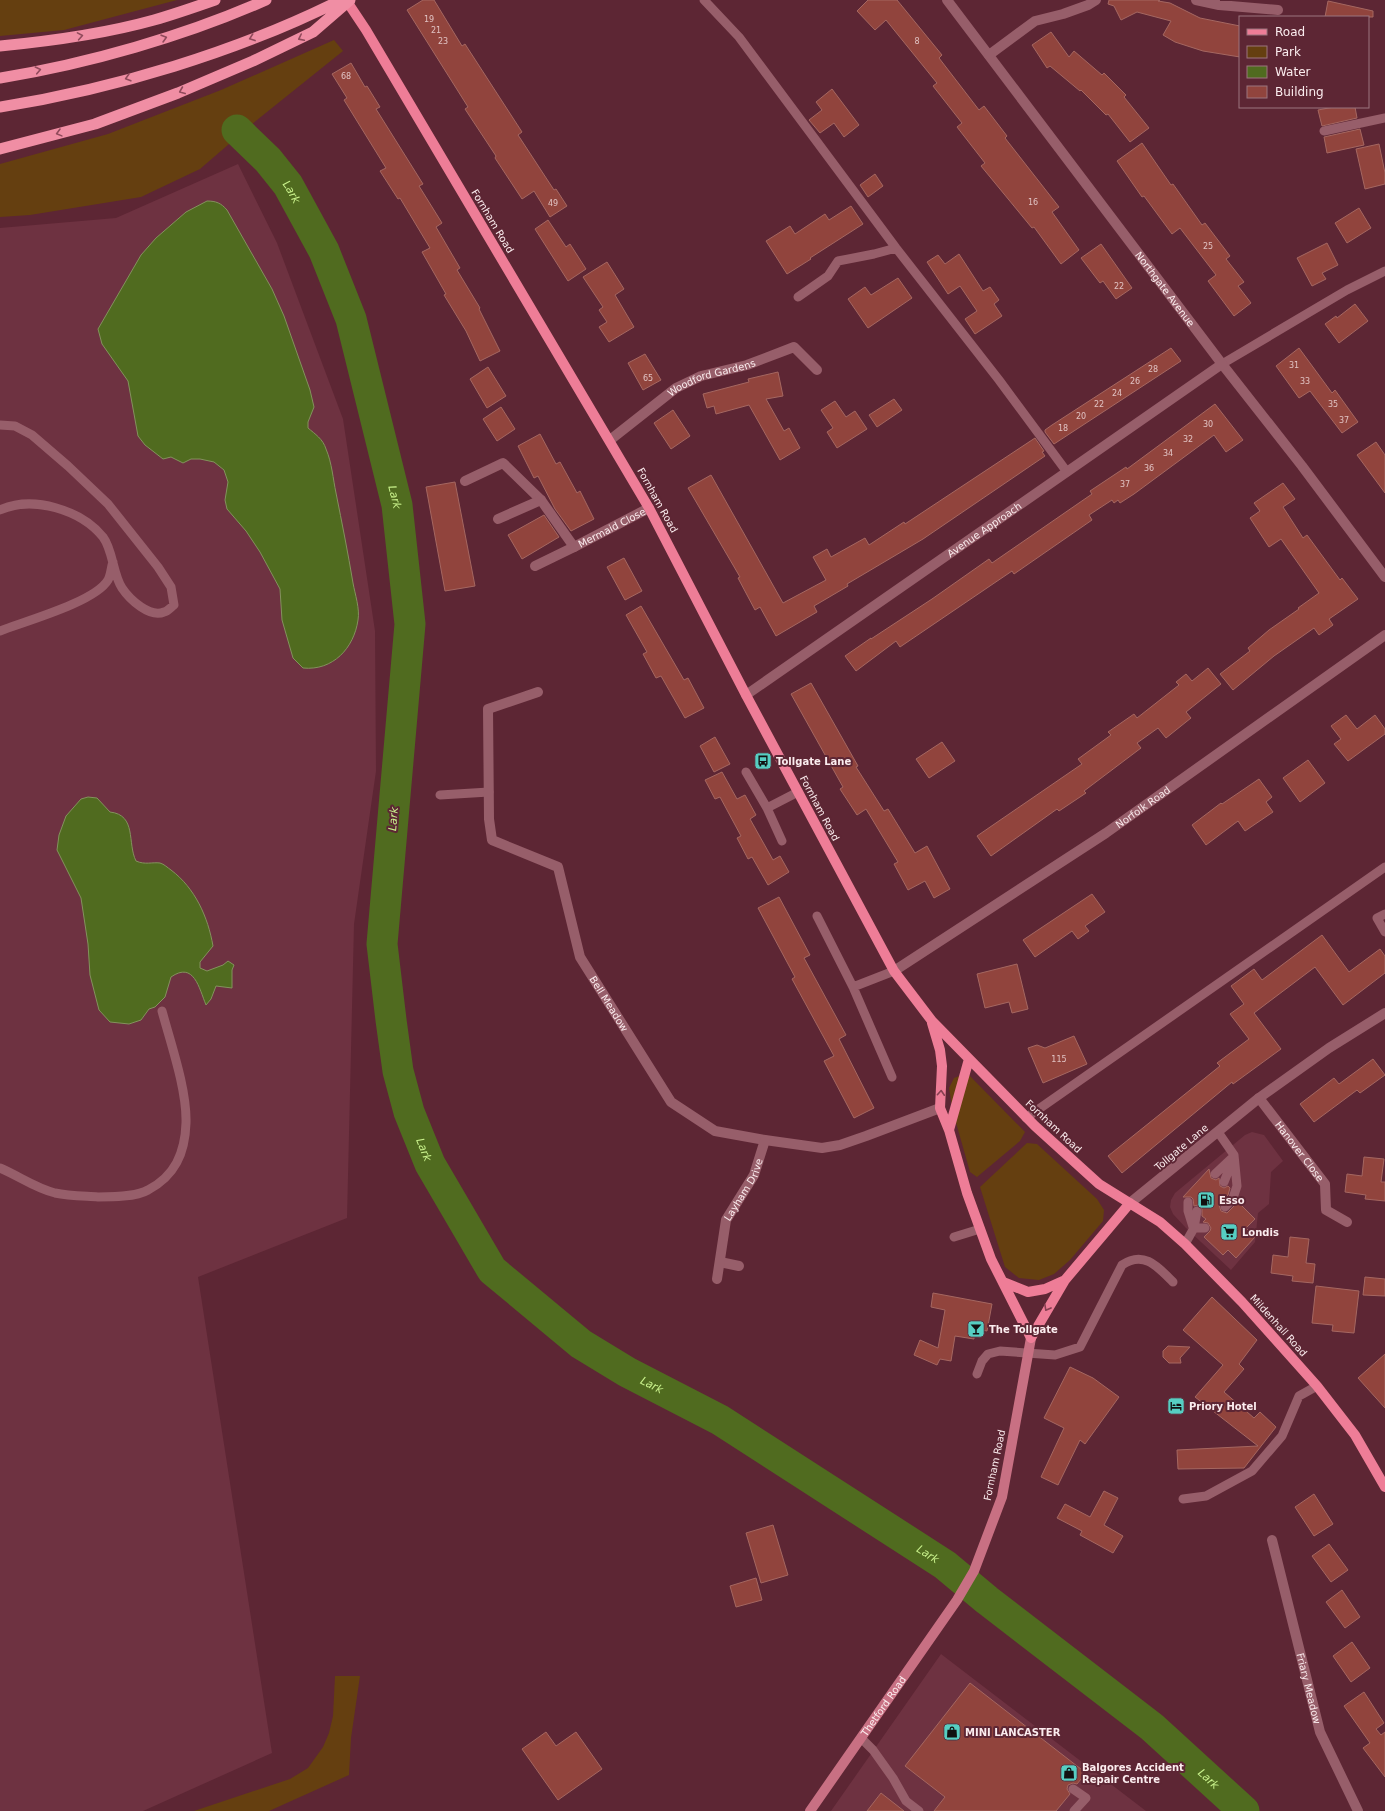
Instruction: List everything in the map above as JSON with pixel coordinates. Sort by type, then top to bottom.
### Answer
[{"type":"highway","points":[[0,46],[50,41],[100,32],[154,20],[215,0]]},
{"type":"highway","points":[[0,78],[89,59],[176,34],[266,0]]},
{"type":"highway","points":[[0,149],[95,124],[178,93],[253,61],[313,32],[341,0]]},
{"type":"highway","points":[[0,107],[96,87],[188,62],[265,33],[330,12],[350,0]]},
{"type":"main road","name":"Fornham Road","points":[[346,0],[370,37],[649,508],[746,695],[894,970],[932,1021],[1026,1118],[1099,1184],[1130,1203]]},
{"type":"main road","name":"Fornham Road","points":[[932,1021],[940,1050],[942,1066],[940,1108],[949,1130],[966,1187],[991,1259],[1031,1338]]},
{"type":"main road","points":[[949,1130],[969,1059]]},
{"type":"main road","name":"Mildenhall Road","points":[[1130,1203],[1160,1222],[1185,1244],[1242,1302],[1318,1386],[1355,1435],[1385,1487]]},
{"type":"main road","name":"Tollgate Lane","points":[[1031,1338],[1065,1280],[1130,1203]]},
{"type":"main road","points":[[1003,1282],[1028,1292],[1045,1289],[1065,1280]]},
{"type":"main road","points":[[1029,1352],[1031,1338]]},
{"type":"main road","name":"Fornham Road","points":[[957,1600],[974,1571],[1002,1497],[1029,1352]]},
{"type":"main road","name":"Thetford Road","points":[[810,1811],[862,1739],[957,1600]]},
{"type":"street","name":"Northgate Avenue","points":[[947,0],[1385,577]]},
{"type":"street","points":[[989,55],[1035,21],[1063,14],[1088,5],[1096,0]]},
{"type":"street","points":[[1196,0],[1278,10]]},
{"type":"street","name":"Woodford Gardens","points":[[610,440],[676,388],[701,376],[748,365],[794,347],[817,370]]},
{"type":"street","name":"Avenue Approach","points":[[746,695],[1222,364]]},
{"type":"street","name":"Mermaid Close","points":[[465,482],[503,463],[541,500],[574,547]]},
{"type":"street","points":[[498,519],[541,500]]},
{"type":"street","name":"Mermaid Close","points":[[535,566],[649,508]]},
{"type":"street","name":"Norfolk Road","points":[[894,970],[1106,833],[1385,635]]},
{"type":"street","name":"Bell Meadow","points":[[538,692],[488,709],[489,819],[492,840],[558,867],[580,957],[671,1102],[715,1131],[822,1148],[840,1145],[940,1108]]},
{"type":"street","name":"Tollgate Lane","points":[[1130,1203],[1259,1098],[1329,1048],[1385,1013]]},
{"type":"street","name":"Hanover Close","points":[[1259,1098],[1325,1184],[1326,1210],[1347,1222]]},
{"type":"street","name":"Layham Drive","points":[[717,1279],[726,1220],[754,1175],[765,1140]]},
{"type":"street","points":[[720,1262],[739,1266]]},
{"type":"street","name":"Friary Meadow","points":[[1272,1540],[1272,1560],[1320,1732],[1358,1811]]},
{"type":"lane","points":[[704,0],[739,37],[896,248],[999,380],[1067,472]]},
{"type":"lane","points":[[1324,131],[1385,118]]},
{"type":"lane","points":[[798,297],[828,276],[838,261],[896,248]]},
{"type":"lane","points":[[1222,364],[1347,290],[1385,271]]},
{"type":"lane","points":[[0,425],[15,426],[32,435],[68,466],[108,504],[158,566],[171,587],[174,605],[165,612],[153,614],[140,606],[121,588],[104,538],[92,526],[73,515],[48,505],[26,504],[0,510]]},
{"type":"lane","points":[[0,631],[74,604],[95,592],[108,580],[113,562]]},
{"type":"lane","points":[[746,772],[767,808],[782,841]]},
{"type":"lane","points":[[440,795],[489,792]]},
{"type":"lane","points":[[767,808],[798,792]]},
{"type":"lane","points":[[1026,1118],[1385,867]]},
{"type":"lane","points":[[1385,914],[1377,918],[1385,932]]},
{"type":"lane","points":[[817,916],[853,987],[892,1077]]},
{"type":"lane","points":[[853,987],[894,970]]},
{"type":"lane","points":[[0,1168],[34,1186],[56,1193],[118,1197],[147,1191],[171,1173],[184,1148],[186,1123],[185,1101],[162,1011]]},
{"type":"lane","points":[[1218,1132],[1234,1155],[1237,1186],[1233,1198],[1226,1207]]},
{"type":"lane","points":[[1215,1174],[1234,1155]]},
{"type":"lane","points":[[1224,1182],[1234,1155]]},
{"type":"lane","points":[[1188,1202],[1188,1211],[1194,1228]]},
{"type":"lane","points":[[1185,1244],[1194,1228],[1197,1211]]},
{"type":"lane","points":[[1194,1228],[1205,1228]]},
{"type":"lane","points":[[954,1237],[980,1229]]},
{"type":"lane","points":[[978,1374],[982,1361],[988,1354],[1000,1350],[1055,1355],[1080,1347],[1122,1265],[1129,1260],[1143,1259],[1156,1265],[1173,1282]]},
{"type":"lane","points":[[1183,1499],[1206,1496],[1252,1471],[1282,1436],[1299,1396],[1318,1386]]},
{"type":"lane","points":[[862,1739],[873,1750],[893,1778],[906,1801],[919,1811]]},
{"type":"lane","points":[[1073,1789],[1086,1798],[1074,1811]]},
{"type":"shaded area","points":[[238,164],[277,243],[343,419],[375,631],[376,771],[354,924],[347,1218],[198,1277],[272,1753],[143,1811],[0,1811],[0,228],[116,218]]},
{"type":"shaded area","points":[[1252,1132],[1264,1135],[1283,1161],[1271,1172],[1269,1204],[1258,1213],[1255,1242],[1231,1270],[1173,1214],[1170,1207],[1171,1200],[1175,1193],[1245,1135]]},
{"type":"shaded area","points":[[941,1654],[1146,1811],[831,1811]]},
{"type":"green space","points":[[0,0],[177,0],[64,30],[0,36]]},
{"type":"green space","points":[[334,40],[343,51],[257,120],[200,169],[141,197],[30,215],[0,217],[0,164],[108,134],[221,90]]},
{"type":"green space","points":[[967,1073],[1025,1132],[1020,1141],[977,1177],[970,1172],[953,1112],[949,1088],[954,1078]]},
{"type":"green space","points":[[1027,1143],[1037,1144],[1097,1199],[1104,1210],[1103,1221],[1070,1260],[1054,1274],[1039,1280],[1019,1278],[1005,1267],[980,1187]]},
{"type":"green space","points":[[335,1676],[360,1676],[351,1738],[349,1775],[269,1811],[194,1811],[290,1779],[308,1768],[323,1747],[329,1733],[333,1716]]},
{"type":"water","points":[[207,201],[218,203],[227,210],[272,289],[284,316],[310,390],[314,407],[308,422],[308,428],[323,442],[330,460],[357,602],[358,620],[356,630],[347,648],[333,662],[324,666],[303,668],[293,658],[282,620],[280,589],[260,552],[246,531],[227,509],[225,500],[228,482],[224,470],[214,462],[200,459],[191,459],[183,463],[171,457],[163,459],[145,445],[138,436],[128,381],[102,344],[98,329],[141,255],[156,238],[186,212]]},
{"type":"water","points":[[88,797],[97,798],[110,812],[118,814],[124,818],[130,831],[133,854],[136,861],[164,865],[179,877],[194,894],[208,924],[213,946],[200,962],[200,968],[207,971],[223,965],[228,961],[234,965],[232,970],[232,988],[216,986],[211,999],[206,1005],[198,984],[190,974],[185,972],[171,977],[165,997],[155,1007],[149,1009],[141,1020],[129,1024],[110,1022],[99,1010],[90,975],[88,944],[81,898],[57,850],[59,835],[66,816],[81,799]]},
{"type":"building","points":[[423,0],[434,0],[462,46],[465,44],[522,132],[518,135],[554,190],[556,189],[567,206],[550,217],[534,191],[522,199],[465,109],[468,107],[407,10]]},
{"type":"building","points":[[868,0],[897,0],[942,55],[939,58],[979,110],[984,106],[1007,136],[1005,138],[1059,207],[1052,212],[1079,250],[1061,264],[1034,227],[1032,228],[981,166],[985,163],[957,127],[962,123],[933,86],[937,83],[886,20],[875,30],[857,11]]},
{"type":"building","points":[[1109,0],[1160,0],[1158,1],[1170,3],[1200,18],[1239,26],[1239,57],[1203,51],[1175,42],[1163,35],[1171,21],[1137,12],[1121,20],[1114,6],[1108,4]]},
{"type":"building","points":[[1328,1],[1373,11],[1373,17],[1325,16]]},
{"type":"building","points":[[1051,32],[1069,57],[1074,51],[1102,75],[1104,73],[1126,95],[1124,97],[1149,128],[1130,142],[1108,114],[1106,115],[1081,90],[1080,91],[1050,66],[1047,68],[1032,45]]},
{"type":"building","points":[[351,63],[365,87],[367,86],[380,107],[376,109],[423,184],[419,186],[442,223],[436,227],[460,268],[457,270],[480,308],[479,309],[500,351],[480,361],[466,331],[444,295],[446,294],[422,252],[430,248],[400,198],[398,199],[380,171],[386,168],[344,100],[347,98],[332,74]]},
{"type":"building","points":[[832,89],[859,125],[844,137],[834,123],[820,133],[809,120],[822,110],[816,102]]},
{"type":"building","points":[[1329,108],[1355,108],[1357,118],[1322,126],[1318,110]]},
{"type":"building","points":[[1360,129],[1364,145],[1327,153],[1324,137]]},
{"type":"building","points":[[1142,143],[1171,185],[1173,184],[1202,225],[1205,223],[1230,256],[1226,259],[1244,282],[1238,286],[1251,303],[1234,316],[1208,281],[1216,275],[1180,228],[1172,234],[1144,196],[1142,197],[1117,161]]},
{"type":"building","points":[[1379,144],[1385,173],[1385,184],[1365,189],[1356,149]]},
{"type":"building","points":[[875,174],[883,186],[868,197],[860,185]]},
{"type":"building","points":[[851,206],[863,224],[787,274],[766,241],[790,226],[795,234],[825,214],[829,220]]},
{"type":"building","points":[[1359,208],[1371,228],[1347,243],[1335,223]]},
{"type":"building","points":[[548,220],[566,247],[570,244],[586,269],[568,281],[535,229]]},
{"type":"building","points":[[1327,243],[1338,265],[1322,273],[1326,279],[1312,286],[1297,258]]},
{"type":"building","points":[[1101,244],[1132,288],[1116,299],[1103,281],[1100,283],[1081,258]]},
{"type":"building","points":[[959,254],[983,291],[990,287],[999,300],[994,304],[1002,316],[975,334],[965,319],[977,311],[960,286],[948,294],[927,262],[938,255],[945,264]]},
{"type":"building","points":[[607,262],[624,289],[615,295],[634,327],[609,342],[599,327],[607,322],[599,310],[603,307],[583,277]]},
{"type":"building","points":[[898,278],[912,298],[868,328],[848,299],[865,287],[871,295]]},
{"type":"building","points":[[1355,304],[1368,321],[1339,343],[1325,324],[1336,316],[1337,318]]},
{"type":"building","points":[[1171,348],[1181,361],[1054,444],[1045,432],[1045,430],[1052,425]]},
{"type":"building","points":[[1299,348],[1332,393],[1335,390],[1358,422],[1342,433],[1310,391],[1299,398],[1276,366]]},
{"type":"building","points":[[645,354],[661,380],[643,390],[628,363]]},
{"type":"building","points":[[488,367],[506,396],[487,408],[470,379]]},
{"type":"building","points":[[778,372],[783,396],[766,399],[784,431],[789,428],[800,448],[780,460],[749,405],[716,414],[714,406],[707,408],[703,394],[749,382],[748,379]]},
{"type":"building","points":[[894,399],[902,410],[877,427],[869,415]]},
{"type":"building","points":[[835,401],[846,417],[855,411],[867,429],[837,448],[827,432],[833,428],[821,410]]},
{"type":"building","points":[[1215,404],[1243,440],[1226,452],[1214,435],[1134,494],[1120,503],[1118,500],[1114,503],[1112,500],[1089,515],[1092,520],[1014,574],[1012,571],[900,647],[896,641],[856,671],[845,656],[932,599],[989,559],[992,563],[1092,494],[1090,491],[1126,467],[1127,469]]},
{"type":"building","points":[[501,407],[515,429],[497,441],[483,419]]},
{"type":"building","points":[[673,410],[690,436],[671,449],[654,423]]},
{"type":"building","points":[[540,434],[556,464],[560,462],[577,493],[580,491],[594,519],[571,531],[555,509],[538,476],[534,478],[518,446]]},
{"type":"building","points":[[1035,438],[1044,451],[1042,452],[1045,456],[923,539],[847,584],[848,586],[814,606],[817,612],[776,636],[760,607],[755,610],[738,578],[740,577],[688,488],[711,475],[783,603],[826,580],[813,557],[827,549],[831,557],[865,538],[869,545],[904,522],[905,524]]},
{"type":"building","points":[[1376,442],[1385,455],[1385,493],[1357,455]]},
{"type":"building","points":[[455,482],[475,586],[445,591],[426,487]]},
{"type":"building","points":[[1283,483],[1295,499],[1283,507],[1303,538],[1307,535],[1340,580],[1342,578],[1358,599],[1329,619],[1333,625],[1319,635],[1314,628],[1274,656],[1233,690],[1220,674],[1250,651],[1248,648],[1269,630],[1319,593],[1281,539],[1269,547],[1250,518],[1260,511],[1254,503]]},
{"type":"building","points":[[544,515],[559,537],[522,559],[508,535]]},
{"type":"building","points":[[624,558],[642,591],[625,600],[607,567]]},
{"type":"building","points":[[641,606],[684,680],[688,678],[704,708],[685,718],[661,676],[656,678],[643,654],[647,652],[626,615]]},
{"type":"building","points":[[1208,668],[1221,684],[1186,712],[1191,718],[1166,738],[1158,728],[1137,743],[1141,748],[1084,791],[1086,793],[1059,811],[1057,809],[991,856],[977,836],[1082,764],[1078,759],[1111,735],[1108,732],[1134,714],[1137,718],[1179,685],[1176,682],[1186,674],[1192,681]]},
{"type":"building","points":[[811,683],[858,766],[856,767],[884,811],[888,809],[915,853],[927,846],[950,889],[934,898],[925,881],[908,890],[894,864],[898,862],[866,809],[857,815],[840,789],[843,787],[791,694]]},
{"type":"building","points":[[1346,715],[1357,729],[1375,715],[1385,729],[1385,734],[1348,761],[1334,744],[1341,739],[1331,726]]},
{"type":"building","points":[[715,737],[730,764],[714,772],[700,746]]},
{"type":"building","points":[[942,742],[955,761],[929,778],[916,759]]},
{"type":"building","points":[[1308,760],[1325,783],[1300,802],[1283,778]]},
{"type":"building","points":[[722,772],[737,799],[745,795],[756,815],[750,819],[773,860],[780,856],[789,872],[768,885],[752,857],[748,859],[737,838],[741,836],[720,797],[715,799],[705,780]]},
{"type":"building","points":[[1259,779],[1272,797],[1266,802],[1273,812],[1245,831],[1238,821],[1206,845],[1192,825],[1221,803],[1222,804]]},
{"type":"building","points":[[1092,894],[1105,912],[1085,926],[1089,931],[1078,939],[1072,931],[1035,957],[1023,940]]},
{"type":"building","points":[[779,897],[810,955],[804,958],[846,1035],[839,1039],[874,1108],[854,1118],[824,1061],[834,1056],[792,979],[795,977],[758,908]]},
{"type":"building","points":[[1322,935],[1349,972],[1380,949],[1385,956],[1385,973],[1343,1005],[1315,967],[1254,1013],[1281,1049],[1233,1084],[1232,1082],[1122,1173],[1108,1156],[1220,1066],[1217,1063],[1249,1039],[1230,1014],[1244,1004],[1231,986],[1254,969],[1262,980]]},
{"type":"building","points":[[1017,964],[1028,1009],[1012,1013],[1009,1002],[985,1008],[977,974]]},
{"type":"building","points":[[1074,1036],[1087,1064],[1043,1083],[1028,1048],[1037,1045],[1045,1048]]},
{"type":"building","points":[[1373,1059],[1385,1075],[1360,1093],[1357,1090],[1314,1122],[1300,1104],[1334,1078],[1339,1084]]},
{"type":"building","points":[[1364,1157],[1384,1159],[1381,1182],[1385,1182],[1385,1201],[1365,1199],[1366,1195],[1345,1192],[1347,1174],[1362,1176]]},
{"type":"building","points":[[1209,1169],[1211,1178],[1216,1180],[1219,1178],[1220,1186],[1224,1188],[1228,1186],[1230,1188],[1228,1195],[1219,1205],[1221,1211],[1227,1213],[1238,1202],[1255,1219],[1246,1228],[1255,1237],[1236,1258],[1228,1250],[1223,1255],[1204,1237],[1211,1228],[1208,1223],[1203,1222],[1206,1219],[1202,1216],[1202,1209],[1198,1205],[1194,1206],[1193,1199],[1191,1197],[1183,1197]]},
{"type":"building","points":[[1290,1237],[1309,1239],[1306,1263],[1315,1264],[1313,1283],[1292,1281],[1293,1276],[1271,1273],[1273,1255],[1288,1257]]},
{"type":"building","points":[[1365,1277],[1385,1279],[1385,1296],[1363,1295]]},
{"type":"building","points":[[1316,1286],[1359,1291],[1354,1333],[1332,1331],[1333,1325],[1312,1323]]},
{"type":"building","name":"The Tollgate","points":[[933,1293],[992,1304],[987,1331],[982,1330],[980,1337],[974,1336],[974,1339],[955,1336],[951,1361],[940,1359],[937,1365],[914,1355],[920,1340],[938,1348],[945,1310],[931,1307]]},
{"type":"building","points":[[1212,1297],[1257,1340],[1239,1364],[1244,1369],[1224,1392],[1254,1418],[1260,1412],[1276,1427],[1244,1468],[1178,1469],[1177,1450],[1258,1446],[1195,1397],[1223,1365],[1183,1330]]},
{"type":"building","points":[[1168,1346],[1190,1347],[1180,1358],[1181,1363],[1169,1363],[1163,1357],[1163,1351]]},
{"type":"building","points":[[1385,1354],[1385,1408],[1358,1378]]},
{"type":"building","points":[[1070,1367],[1093,1378],[1119,1397],[1085,1444],[1080,1440],[1058,1485],[1041,1477],[1064,1428],[1044,1418]]},
{"type":"building","points":[[1104,1491],[1118,1498],[1104,1525],[1123,1536],[1113,1553],[1080,1535],[1082,1531],[1057,1518],[1065,1504],[1090,1517]]},
{"type":"building","points":[[1314,1494],[1333,1524],[1314,1536],[1295,1507]]},
{"type":"building","points":[[773,1525],[788,1575],[761,1583],[746,1533]]},
{"type":"building","points":[[1329,1544],[1348,1570],[1331,1582],[1312,1556]]},
{"type":"building","points":[[756,1578],[762,1600],[736,1607],[730,1586]]},
{"type":"building","points":[[1342,1590],[1360,1617],[1345,1628],[1326,1602]]},
{"type":"building","points":[[1352,1642],[1370,1668],[1351,1682],[1333,1656]]},
{"type":"building","points":[[970,1683],[1086,1773],[1077,1784],[1073,1783],[1068,1785],[1067,1789],[1070,1794],[1056,1811],[934,1811],[945,1797],[905,1766]]},
{"type":"building","points":[[1364,1692],[1384,1723],[1376,1729],[1381,1735],[1385,1732],[1385,1777],[1363,1748],[1370,1743],[1344,1706]]},
{"type":"building","points":[[546,1732],[556,1746],[576,1732],[602,1769],[558,1800],[522,1749]]},
{"type":"building","points":[[881,1793],[904,1811],[867,1811]]},
{"type":"waterway","name":"Lark","points":[[237,130],[268,160],[288,185],[324,251],[351,319],[397,505],[410,624],[382,944],[391,1020],[398,1071],[409,1112],[430,1164],[492,1270],[581,1344],[627,1372],[720,1420],[945,1565],[987,1600],[1152,1727],[1244,1811]]},
{"type":"place","name":"Tollgate Lane","points":[[763,761]]},
{"type":"place","name":"Esso","points":[[1206,1200]]},
{"type":"place","name":"Londis","points":[[1229,1232]]},
{"type":"place","name":"The Tollgate","points":[[976,1329]]},
{"type":"place","name":"Priory Hotel","points":[[1176,1406]]},
{"type":"place","name":"MINI LANCASTER","points":[[952,1732]]},
{"type":"place","name":"Balgores Accident Repair Centre","points":[[1069,1773]]}]
